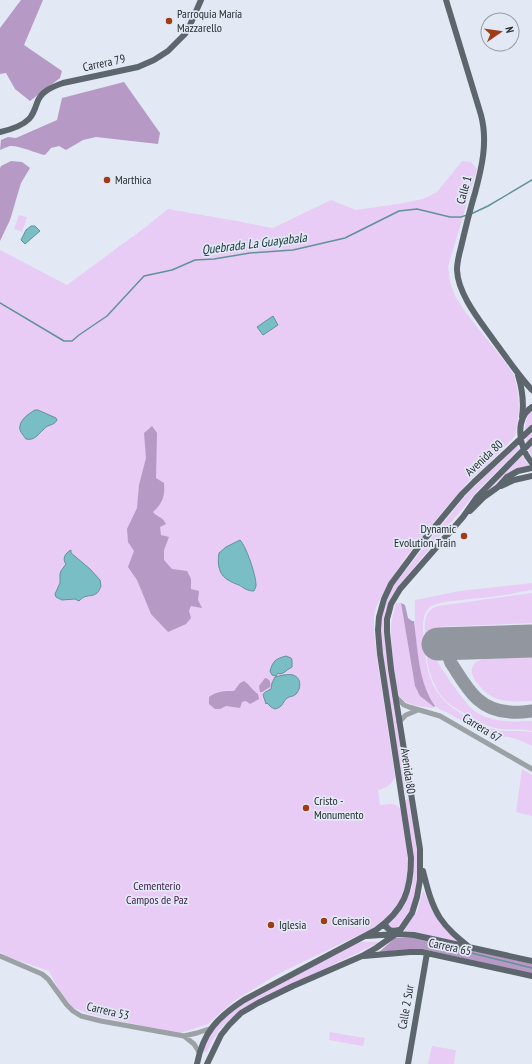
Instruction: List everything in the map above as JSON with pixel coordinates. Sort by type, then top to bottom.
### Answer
[{"type":"main road","name":"Carrera 79","points":[[0,132],[26,122],[32,115],[40,96],[51,87],[63,83],[138,67],[161,56],[185,34],[201,0]]},
{"type":"main road","name":"Calle 1","points":[[446,0],[484,128],[483,160],[458,258],[460,283],[465,296],[476,314],[517,374],[532,390]]},
{"type":"main road","name":"Calle 1","points":[[517,374],[523,405],[521,426],[522,438],[524,448],[532,462]]},
{"type":"main road","points":[[522,420],[527,411],[532,407]]},
{"type":"main road","name":"Avenida 80","points":[[197,1064],[199,1052],[204,1039],[225,1014],[244,1000],[376,930],[396,911],[406,896],[409,887],[411,862],[380,648],[378,624],[381,606],[398,574],[452,506],[474,482],[532,428]]},
{"type":"main road","name":"Avenida 80","points":[[209,1064],[212,1053],[221,1035],[241,1013],[293,986],[362,956],[376,948],[396,934],[412,913],[417,897],[421,864],[387,644],[387,619],[391,604],[400,589],[463,517],[477,497],[532,441]]},
{"type":"main road","points":[[463,517],[498,487],[508,476],[532,468]]},
{"type":"main road","points":[[498,487],[510,481],[532,476]]},
{"type":"main road","points":[[421,864],[432,902],[440,918],[453,934],[470,948]]},
{"type":"main road","points":[[385,923],[391,930],[401,929]]},
{"type":"main road","name":"Carrera 65","points":[[365,937],[396,934],[414,935],[532,961]]},
{"type":"main road","name":"Carrera 65","points":[[362,956],[410,952],[427,953],[532,976]]},
{"type":"main road","name":"Calle 2 Sur","points":[[408,1064],[427,953]]},
{"type":"main road","points":[[193,1064],[199,1052]]},
{"type":"street","name":"Carrera 67","points":[[394,694],[404,705],[409,708],[440,716],[532,769]]},
{"type":"street","points":[[399,722],[407,714],[420,710]]},
{"type":"street","name":"Carrera 53","points":[[0,956],[42,974],[48,979],[73,1011],[81,1016],[184,1036],[212,1028]]},
{"type":"street","points":[[184,1036],[194,1044],[199,1052]]},
{"type":"green space","name":"Cementerio Campos de Paz","points":[[462,161],[471,162],[477,169],[448,267],[450,282],[455,296],[466,313],[514,375],[518,392],[519,411],[515,436],[470,480],[438,517],[406,557],[389,582],[376,607],[374,632],[395,777],[388,786],[378,790],[380,805],[396,805],[402,813],[408,857],[406,886],[400,901],[386,918],[371,929],[278,974],[234,1001],[208,1024],[180,1033],[170,1032],[90,1014],[73,1008],[59,990],[49,971],[8,957],[0,952],[0,250],[67,285],[168,209],[273,228],[331,200],[356,210],[423,199],[437,192]]},
{"type":"green space","points":[[19,215],[27,217],[22,232],[14,229]]},
{"type":"green space","points":[[532,410],[532,457],[526,439],[525,426],[526,420]]},
{"type":"green space","points":[[517,445],[519,449],[477,491],[397,588],[391,598],[384,630],[407,789],[403,790],[382,650],[381,629],[384,605],[393,586],[465,496]]},
{"type":"green space","points":[[522,454],[526,462],[531,466],[521,467],[508,472],[476,500]]},
{"type":"green space","points":[[532,583],[532,590],[450,601],[430,607],[425,614],[423,627],[427,667],[430,678],[441,697],[458,712],[489,728],[500,731],[532,732],[532,746],[512,738],[486,733],[470,726],[434,705],[428,696],[420,670],[416,639],[415,600],[460,591]]},
{"type":"green space","points":[[532,593],[532,623],[436,627],[434,647],[437,661],[471,708],[492,719],[516,722],[532,721],[532,731],[492,727],[452,706],[441,695],[436,687],[429,670],[427,660],[425,629],[426,616],[430,610],[438,606]]},
{"type":"green space","points":[[396,603],[401,603],[416,689],[425,700],[434,707],[432,708],[408,703],[401,698],[399,694],[394,666],[391,631]]},
{"type":"green space","points":[[532,657],[532,701],[509,701],[495,698],[489,695],[478,685],[472,672],[472,667],[476,662],[484,659]]},
{"type":"green space","points":[[522,769],[532,775],[532,816],[516,812]]},
{"type":"green space","points":[[409,799],[417,851],[418,877],[412,905],[397,928],[391,928],[388,924],[403,908],[412,888],[413,863],[404,800]]},
{"type":"green space","points":[[423,890],[440,924],[460,943],[404,930],[417,912]]},
{"type":"green space","points":[[360,942],[380,942],[258,1001],[239,1012],[220,1029],[206,1053],[203,1050],[212,1031],[224,1017],[245,1003],[281,983]]},
{"type":"green space","points":[[330,1032],[365,1038],[363,1046],[329,1040]]},
{"type":"green space","points":[[432,1046],[456,1050],[454,1064],[428,1064]]},
{"type":"shaded area","points":[[21,0],[43,0],[24,45],[62,71],[60,78],[30,101],[15,89],[6,73],[0,74],[0,28]]},
{"type":"shaded area","points":[[124,82],[160,133],[158,144],[96,137],[83,140],[66,150],[59,146],[51,148],[45,155],[14,146],[9,146],[0,150],[1,140],[8,137],[16,138],[57,120],[62,98]]},
{"type":"shaded area","points":[[11,161],[22,162],[30,168],[21,183],[10,220],[0,241],[0,168]]},
{"type":"shaded area","points":[[152,426],[157,433],[156,478],[164,483],[164,496],[159,506],[153,512],[166,524],[160,527],[161,535],[169,537],[164,550],[164,560],[172,569],[187,571],[191,579],[191,589],[199,591],[198,600],[202,608],[191,606],[189,611],[191,618],[186,624],[168,632],[151,614],[137,580],[128,567],[134,551],[128,542],[127,529],[137,508],[139,485],[146,458],[144,433]]},
{"type":"shaded area","points":[[401,603],[405,605],[408,618],[414,621],[422,676],[429,697],[435,706],[434,707],[420,696],[415,686]]},
{"type":"shaded area","points":[[265,678],[270,681],[270,687],[260,692],[259,686]]},
{"type":"shaded area","points":[[244,681],[258,694],[259,699],[250,704],[246,701],[242,702],[240,708],[226,706],[220,709],[215,709],[209,704],[209,697],[212,695],[221,692],[234,691],[240,683]]},
{"type":"shaded area","points":[[395,938],[418,938],[532,964],[532,974],[423,949],[378,953]]},
{"type":"water","points":[[31,226],[35,226],[40,231],[25,244],[21,240],[26,230]]},
{"type":"water","points":[[273,316],[278,325],[263,335],[257,327]]},
{"type":"water","points":[[35,410],[56,418],[57,420],[46,427],[34,438],[26,439],[20,430],[20,427],[22,421]]},
{"type":"water","points":[[240,540],[248,554],[253,568],[256,585],[254,591],[247,590],[226,579],[220,570],[218,562],[219,553],[226,547]]},
{"type":"water","points":[[71,550],[71,553],[90,569],[100,580],[101,587],[97,593],[86,596],[79,601],[75,599],[62,600],[56,597],[55,594],[60,583],[61,571],[66,564],[64,560],[65,556]]},
{"type":"water","points":[[286,656],[291,658],[292,667],[285,672],[280,674],[278,673],[276,676],[272,675],[270,671],[273,663],[277,659]]},
{"type":"water","points":[[283,675],[296,676],[300,687],[294,696],[287,698],[281,706],[275,709],[267,703],[266,704],[263,695],[271,689],[275,677]]},
{"type":"waterway","name":"Quebrada La Guayabala","points":[[471,214],[488,206],[532,180]]},
{"type":"waterway","name":"Quebrada La Guayabala","points":[[0,303],[64,341],[72,341],[107,316],[144,276],[172,270],[195,260],[214,259],[250,253],[293,250],[345,238],[399,211],[417,209],[450,217],[461,217],[467,215]]},
{"type":"waterway","points":[[455,949],[532,968]]},
{"type":"taxiway","points":[[457,643],[450,649],[450,660],[474,696],[489,707],[499,710],[515,712],[532,711]]},
{"type":"runway","points":[[438,644],[532,641]]},
{"type":"place","name":"Parroquia María Mazzarello","points":[[169,21]]},
{"type":"place","name":"Marthica","points":[[107,180]]},
{"type":"place","name":"Dynamic Evolution Train","points":[[464,536]]},
{"type":"place","name":"Cristo - Monumento","points":[[306,808]]},
{"type":"place","name":"Cenisario","points":[[324,921]]},
{"type":"place","name":"Iglesia","points":[[271,925]]}]
